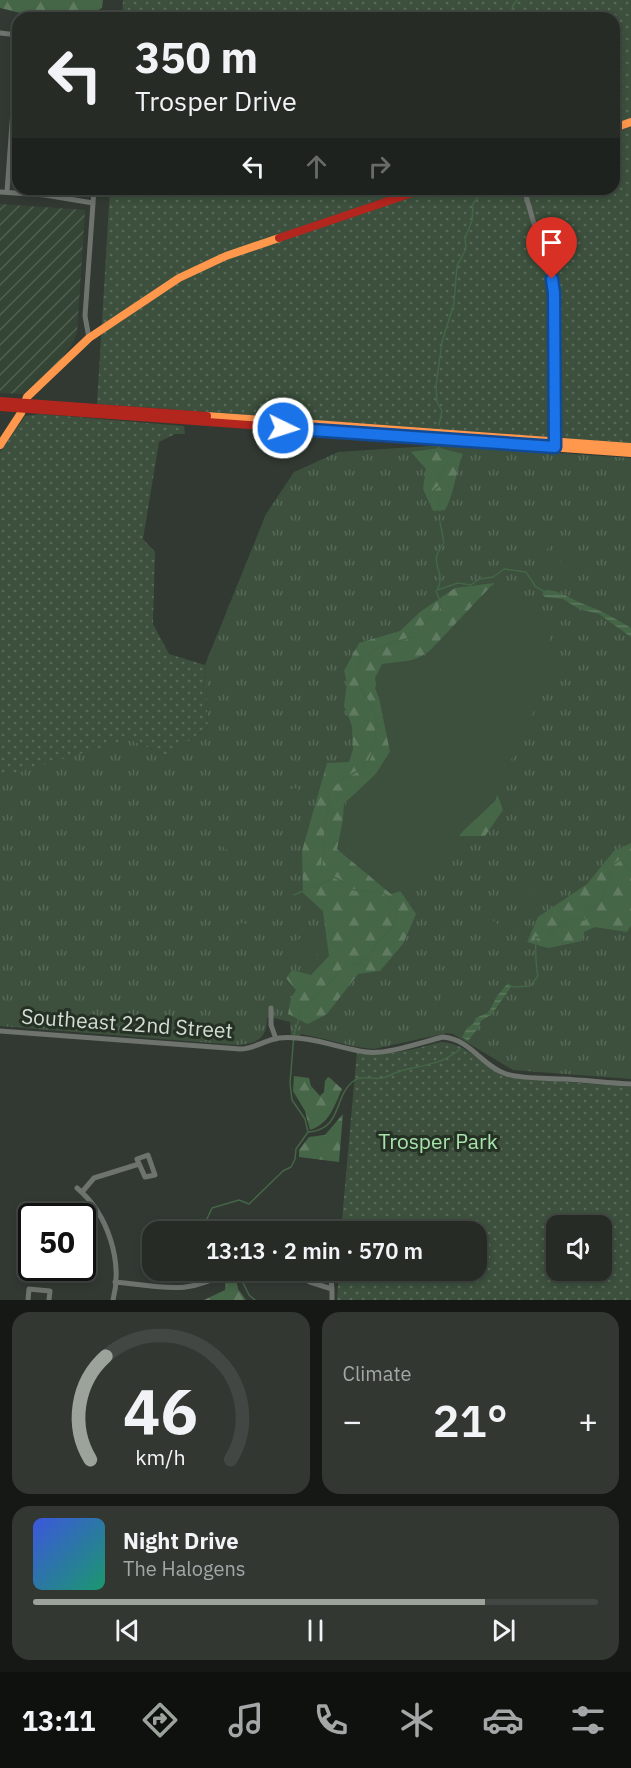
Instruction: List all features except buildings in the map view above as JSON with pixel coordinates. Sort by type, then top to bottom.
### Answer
[{"type":"main road","points":[[0,445],[27,397],[89,338],[151,295],[179,278],[226,256],[406,195]]},
{"type":"main road","points":[[0,401],[23,405],[359,430],[631,447]]},
{"type":"main road","points":[[0,407],[23,405]]},
{"type":"main road","points":[[555,444],[631,453]]},
{"type":"street","points":[[3,192],[12,102]]},
{"type":"street","points":[[59,195],[93,203]]},
{"type":"street","points":[[89,338],[85,316],[94,195]]},
{"type":"street","points":[[526,195],[554,293],[555,444]]},
{"type":"street","points":[[271,1008],[271,1025],[276,1039]]},
{"type":"street","name":"Southeast 22nd Street","points":[[0,1031],[240,1049],[288,1038],[367,1052],[387,1051],[443,1037],[460,1041],[504,1073],[525,1077],[631,1084]]},
{"type":"street","points":[[112,1300],[115,1263],[109,1234],[98,1211],[80,1190],[94,1178],[139,1164]]},
{"type":"street","points":[[115,1282],[187,1288],[210,1281]]},
{"type":"street","points":[[308,1281],[332,1289]]},
{"type":"street","points":[[331,1281],[332,1300]]},
{"type":"street","points":[[28,1300],[29,1289],[50,1291],[49,1300]]},
{"type":"shaded area","points":[[0,204],[85,210],[77,333],[71,346],[60,360],[23,394],[0,393]]},
{"type":"shaded area","points":[[545,590],[559,593],[612,617],[631,628],[631,637],[599,614],[579,609],[563,599],[545,597],[542,594]]},
{"type":"shaded area","points":[[508,983],[511,987],[492,1014],[481,1021],[468,1041],[462,1037],[476,1018],[489,1012],[497,996]]},
{"type":"green space","points":[[0,0],[103,0],[102,8],[94,12],[17,12],[0,8]]},
{"type":"green space","points":[[123,0],[631,0],[631,443],[97,404],[110,195],[620,195],[620,12],[122,12]]},
{"type":"green space","points":[[40,414],[184,426],[185,434],[175,434],[159,442],[143,539],[155,552],[153,624],[169,654],[205,665],[208,727],[168,756],[129,739],[0,778],[0,452],[25,416]]},
{"type":"green space","points":[[445,445],[631,458],[631,1079],[513,1070],[453,1034],[447,1033],[374,1049],[301,1034],[299,1037],[291,1036],[290,1022],[274,1018],[267,1018],[263,1036],[255,1042],[237,1045],[0,1026],[0,756],[129,739],[168,756],[208,727],[205,665],[266,514],[294,472],[338,452]]},
{"type":"green space","points":[[439,448],[463,454],[445,510],[433,511],[423,489],[426,469],[411,452]]},
{"type":"green space","points":[[343,481],[352,483],[356,488],[353,493],[337,500],[334,497],[336,486]]},
{"type":"green space","points":[[507,490],[523,491],[524,500],[514,503],[505,502],[501,496]]},
{"type":"green space","points":[[547,539],[552,543],[547,549],[546,557],[543,559],[531,556],[533,549]]},
{"type":"green space","points":[[563,559],[575,563],[576,573],[571,579],[564,579],[558,574],[558,565]]},
{"type":"green space","points":[[494,583],[488,603],[440,645],[418,658],[382,670],[375,688],[390,725],[391,750],[370,783],[344,803],[341,847],[390,876],[416,914],[403,944],[380,971],[358,974],[327,1014],[308,1024],[288,1014],[291,998],[296,990],[286,978],[292,970],[311,975],[329,956],[323,911],[303,893],[302,851],[327,763],[349,762],[353,749],[352,726],[344,706],[347,683],[344,671],[359,643],[400,631],[420,612],[455,588]]},
{"type":"green space","points":[[492,585],[548,618],[556,664],[505,773],[495,801],[463,831],[420,885],[391,894],[337,849],[347,801],[378,772],[390,752],[375,678],[382,664],[422,659]]},
{"type":"green space","points":[[491,777],[503,810],[485,836],[456,836]]},
{"type":"green space","points":[[294,788],[300,790],[304,795],[299,811],[292,815],[286,812],[283,806],[289,790]]},
{"type":"green space","points":[[226,832],[234,832],[239,837],[237,848],[226,850],[221,845],[221,837]]},
{"type":"green space","points":[[631,843],[631,926],[627,932],[595,927],[584,932],[582,941],[548,948],[527,942],[538,917],[587,884],[614,851]]},
{"type":"green space","points":[[530,879],[536,884],[530,902],[520,899],[518,894],[523,883]]},
{"type":"green space","points":[[486,920],[494,920],[499,925],[497,936],[486,938],[481,933],[481,925]]},
{"type":"green space","points":[[241,923],[251,925],[251,930],[246,940],[238,941],[231,937],[231,931]]},
{"type":"green space","points":[[308,935],[317,938],[320,947],[317,956],[308,959],[299,956],[296,947],[299,938]]},
{"type":"green space","points":[[449,993],[456,996],[459,1003],[456,1010],[449,1013],[442,1010],[439,1003],[442,996]]},
{"type":"green space","name":"Trosper Park","points":[[441,1042],[450,1043],[459,1046],[506,1077],[631,1087],[631,1300],[337,1300],[338,1281],[487,1281],[487,1221],[342,1221],[357,1051],[378,1054],[410,1050]]},
{"type":"green space","points":[[294,1076],[309,1078],[311,1086],[320,1096],[324,1092],[325,1081],[328,1077],[342,1089],[326,1119],[322,1124],[310,1130],[305,1111],[293,1091]]},
{"type":"green space","points":[[343,1114],[339,1162],[299,1157],[299,1150],[309,1137],[325,1135]]},
{"type":"green space","points":[[226,1281],[237,1281],[238,1289],[246,1300],[204,1300],[225,1290]]},
{"type":"waterway","points":[[512,12],[517,0]]},
{"type":"waterway","points":[[439,425],[442,411],[437,402],[436,386],[442,342],[454,303],[457,266],[466,249],[465,238],[472,221],[473,204],[479,195]]},
{"type":"waterway","points":[[438,447],[447,455],[448,462],[438,480],[442,484],[434,490],[440,500],[440,511]]},
{"type":"waterway","points":[[437,590],[440,575],[436,559],[444,542],[440,522]]},
{"type":"waterway","points":[[437,590],[458,583],[471,585],[479,579],[493,577],[504,569],[526,572],[536,587],[545,592]]},
{"type":"waterway","points":[[206,1221],[212,1208],[239,1200],[249,1204],[283,1171],[291,1167],[296,1149],[308,1132],[305,1119],[292,1100],[290,1083],[294,1034],[302,1009],[345,967],[358,963],[370,955],[397,918],[396,906],[386,895],[352,889],[338,879],[321,872],[329,794],[337,783],[361,769],[370,758],[376,731],[376,717],[357,675],[361,657],[381,646],[417,636],[423,631],[425,622],[438,613],[441,603],[436,591]]},
{"type":"waterway","points":[[509,985],[513,987],[530,986],[538,976],[536,937],[543,939],[566,920],[584,920],[588,916],[585,910],[602,898],[613,865],[621,859],[631,871]]},
{"type":"waterway","points":[[294,895],[332,879]]},
{"type":"waterway","points":[[309,1132],[328,1124],[343,1094],[355,1080],[382,1078],[400,1071],[432,1064],[460,1049]]},
{"type":"waterway","points":[[242,1281],[249,1295],[255,1300]]},
{"type":"traffic: slow","points":[[620,126],[631,122]]},
{"type":"traffic: slow","points":[[0,445],[21,413],[27,397],[89,338],[179,278],[226,256],[279,238]]},
{"type":"traffic: slow","points":[[207,416],[631,447]]},
{"type":"traffic: slow","points":[[360,433],[631,453]]},
{"type":"traffic: jam","points":[[279,238],[406,195]]},
{"type":"traffic: jam","points":[[0,401],[207,416]]},
{"type":"traffic: jam","points":[[0,407],[360,433]]},
{"type":"route","points":[[283,428],[555,447],[552,279]]}]
